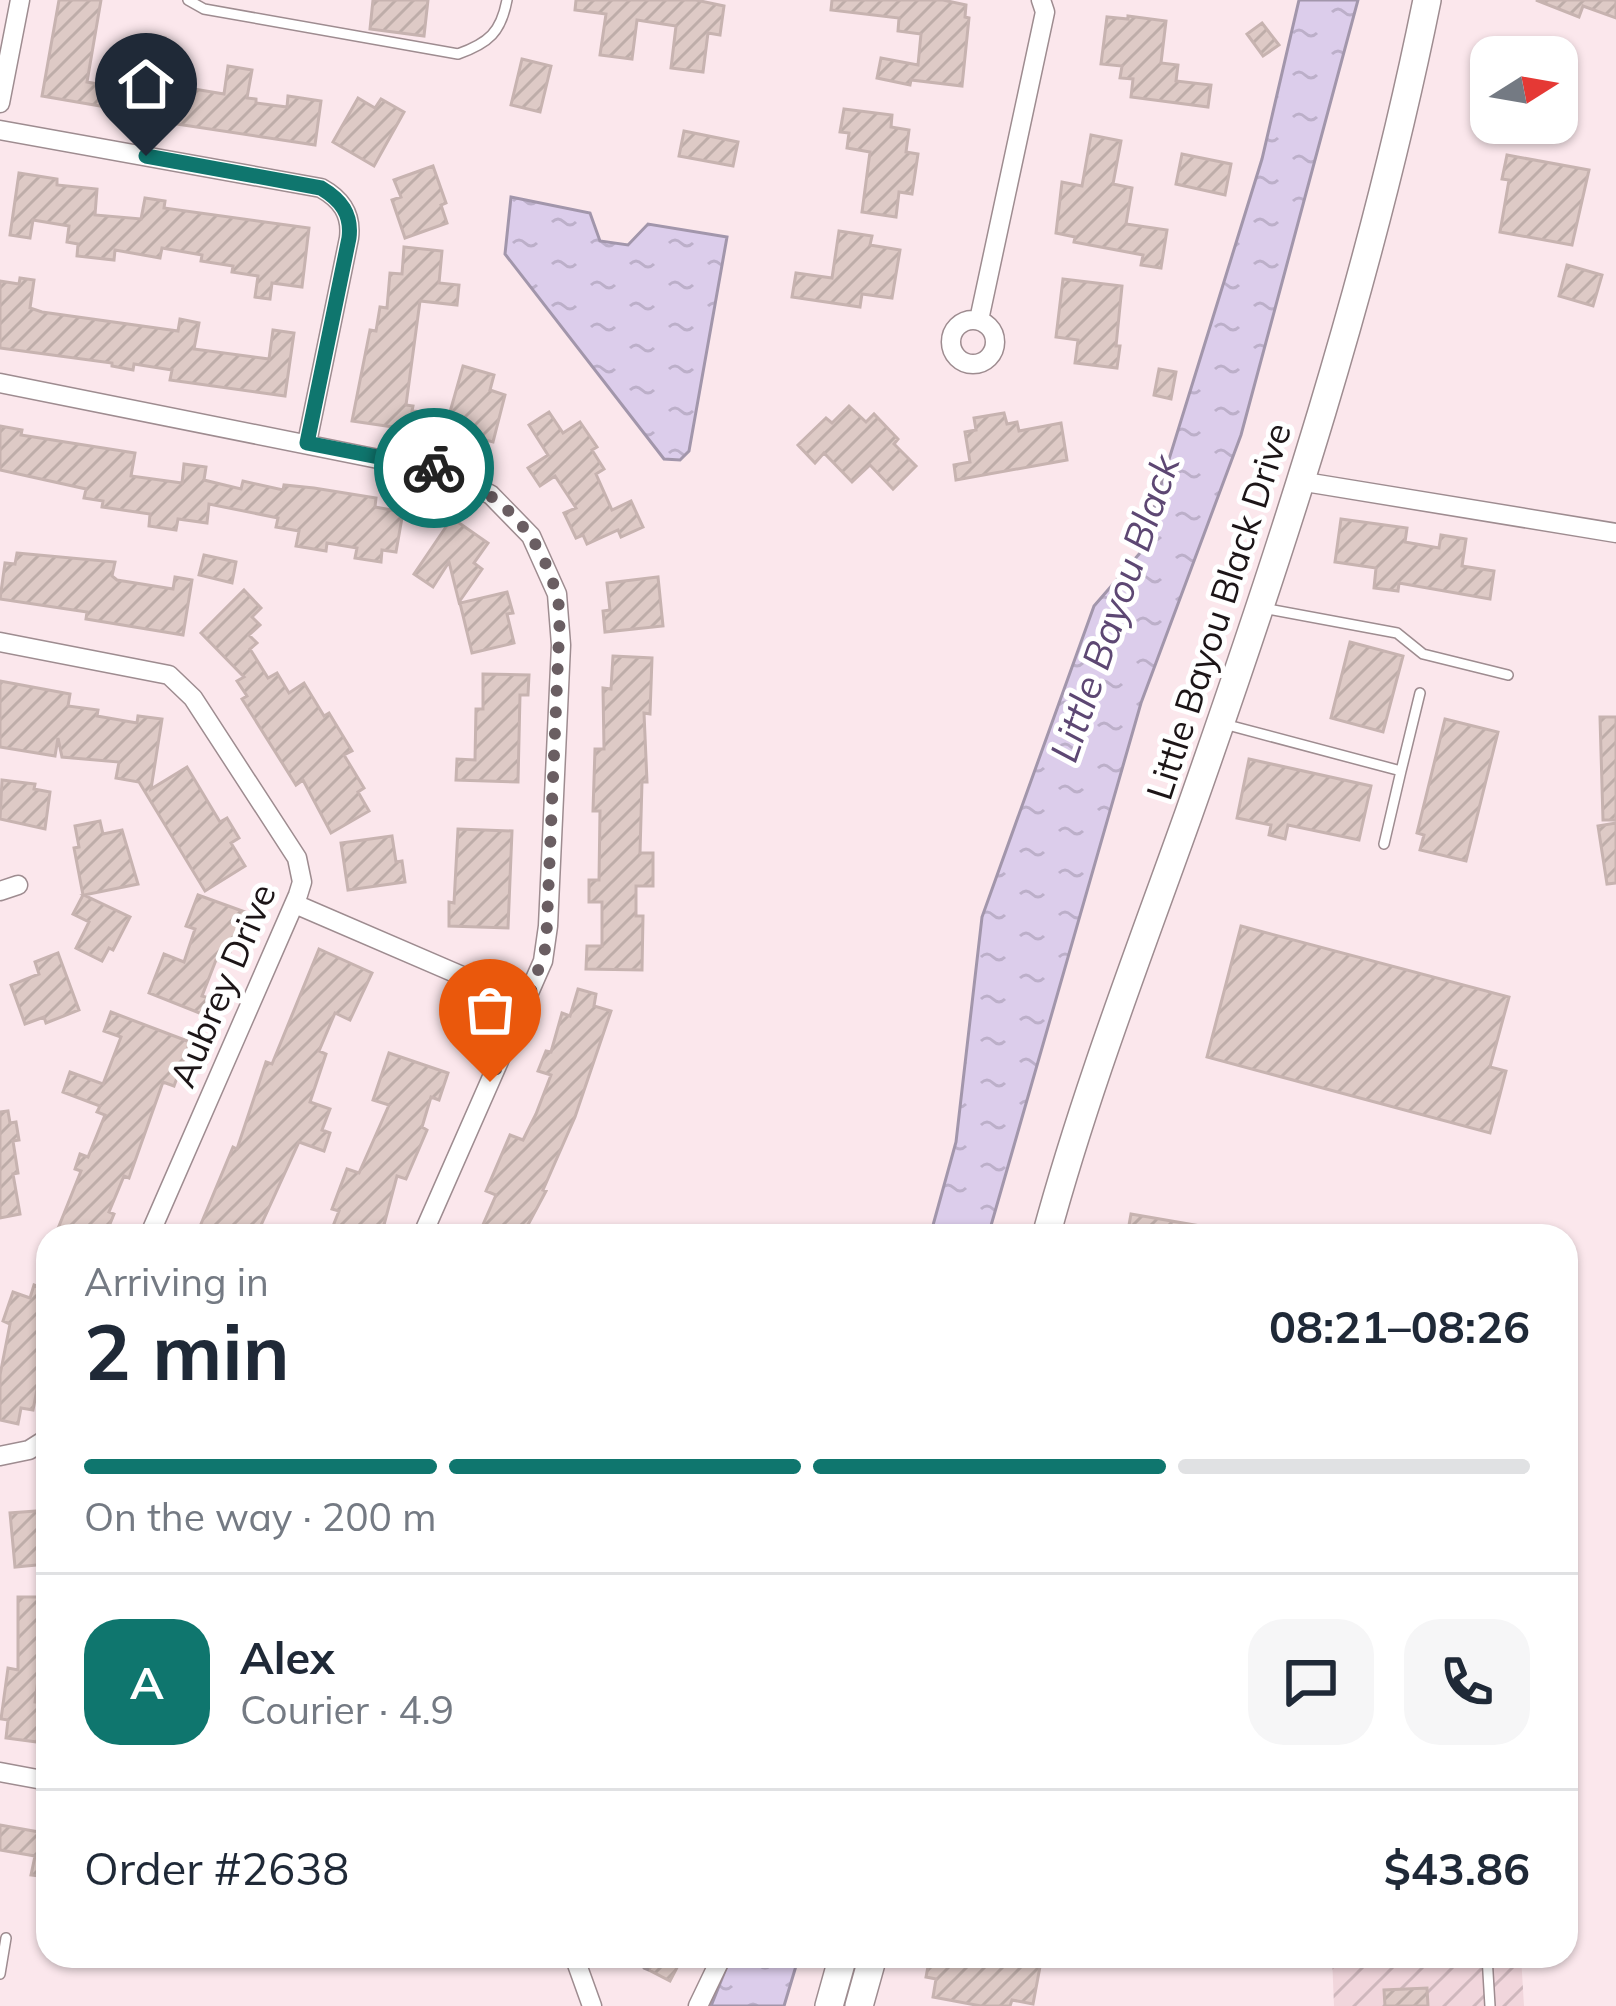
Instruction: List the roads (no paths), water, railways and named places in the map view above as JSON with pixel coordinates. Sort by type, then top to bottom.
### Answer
[{"type":"main road","name":"Little Bayou Black Drive","points":[[1050,1224],[1123,992],[1332,382],[1380,210],[1426,0]]},
{"type":"main road","points":[[830,2006],[840,1968]]},
{"type":"main road","points":[[860,2006],[870,1968]]},
{"type":"street","points":[[0,103],[20,0]]},
{"type":"street","points":[[979,320],[1048,4]]},
{"type":"street","points":[[0,130],[321,188],[334,196],[348,217],[349,238],[307,443]]},
{"type":"street","points":[[0,383],[431,467],[491,495],[521,523],[550,574],[560,612],[560,645],[543,961],[427,1224]]},
{"type":"street","points":[[1299,482],[1616,533]]},
{"type":"street","name":"Aubrey Drive","points":[[0,642],[154,670],[185,688],[297,858],[302,882],[295,904],[154,1224]]},
{"type":"street","points":[[295,904],[527,1004]]},
{"type":"street","points":[[0,1456],[36,1446]]},
{"type":"street","points":[[0,1772],[36,1779]]},
{"type":"street","points":[[578,1968],[592,2006]]},
{"type":"street","points":[[698,2006],[716,1968]]},
{"type":"lane","points":[[188,0],[204,9],[458,54],[481,46],[502,27],[506,0]]},
{"type":"lane","points":[[1257,607],[1396,633],[1423,654],[1508,674]]},
{"type":"lane","points":[[1384,844],[1420,693]]},
{"type":"lane","points":[[1219,722],[1401,771]]},
{"type":"lane","points":[[0,1974],[6,1938]]},
{"type":"lane","points":[[1488,1968],[1490,2006]]},
{"type":"water","name":"Little Bayou Black","points":[[1299,0],[1358,0],[1241,435],[1141,703],[991,1224],[933,1224],[956,1142],[982,917],[1094,606],[1140,553],[1262,159]]},
{"type":"water","points":[[511,197],[590,213],[600,241],[628,245],[648,224],[727,237],[689,451],[680,460],[664,459],[505,254]]},
{"type":"water","points":[[726,1968],[795,1968],[784,2006],[711,2006]]}]
